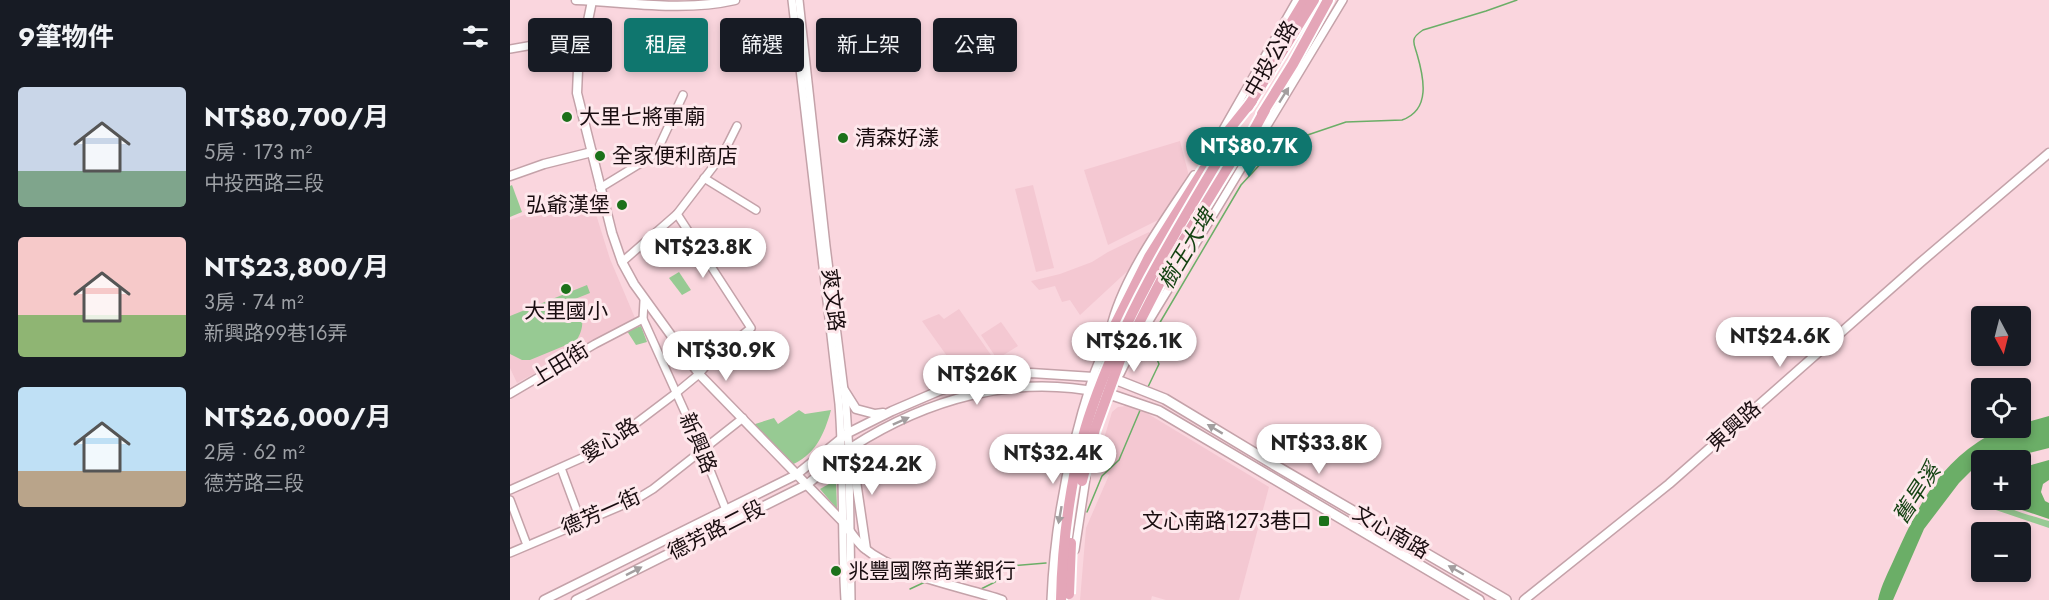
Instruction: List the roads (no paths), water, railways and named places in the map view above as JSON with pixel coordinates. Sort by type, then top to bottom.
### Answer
[{"type":"main road","points":[[1293,64],[1336,0]]},
{"type":"main road","name":"中投公路","points":[[1070,600],[1069,556],[1083,471],[1095,429],[1120,360],[1172,259],[1293,64],[1316,2]]},
{"type":"main road","name":"中投公路","points":[[1061,600],[1064,547],[1077,466],[1092,409],[1115,352],[1166,248],[1270,73],[1274,51],[1316,2]]},
{"type":"main road","points":[[1108,339],[1149,257],[1228,131],[1252,101]]},
{"type":"main road","points":[[1135,343],[1148,312],[1250,139],[1264,110]]},
{"type":"main road","name":"文心南路","points":[[1117,380],[1165,399],[1506,600]]},
{"type":"main road","name":"文心南路","points":[[1112,395],[1159,411],[1479,600]]},
{"type":"street","points":[[576,0],[647,2],[735,0]]},
{"type":"street","name":"爽文路","points":[[792,0],[845,436]]},
{"type":"street","name":"爽文路","points":[[799,0],[844,390],[851,533],[849,555],[851,600]]},
{"type":"street","points":[[1051,600],[1057,529],[1071,457],[1093,376],[1126,285],[1162,224],[1217,140],[1297,0]]},
{"type":"street","points":[[1070,600],[1085,480],[1095,440],[1117,380],[1135,343],[1162,302],[1266,124],[1343,0]]},
{"type":"street","points":[[588,18],[592,1]]},
{"type":"street","points":[[510,49],[528,46]]},
{"type":"street","points":[[577,72],[577,89],[600,188],[622,262],[644,301],[699,374],[844,523],[866,549],[883,561],[950,585],[1002,600]]},
{"type":"street","points":[[600,188],[657,151],[683,95]]},
{"type":"street","points":[[622,262],[677,214],[723,154],[737,126]]},
{"type":"street","points":[[510,176],[544,164],[592,152]]},
{"type":"street","name":"東興路","points":[[1524,600],[1669,484],[1913,269],[2049,153]]},
{"type":"street","points":[[704,178],[756,210]]},
{"type":"street","name":"愛心路","points":[[510,490],[602,449],[676,393],[699,374],[710,361],[751,328],[677,214]]},
{"type":"street","name":"新興路","points":[[644,301],[643,319],[702,450],[726,510]]},
{"type":"street","name":"上田街","points":[[510,394],[595,344],[643,319]]},
{"type":"street","name":"德芳路二段","points":[[544,600],[796,475],[845,436],[892,411],[941,390],[988,377],[1030,373],[1093,376],[1117,380]]},
{"type":"street","name":"德芳路二段","points":[[580,599],[806,485],[846,452],[898,422],[968,394],[1043,386],[1089,390],[1112,395]]},
{"type":"street","points":[[844,390],[856,409],[874,414],[892,411]]},
{"type":"street","name":"德芳一街","points":[[510,553],[635,500],[653,489],[742,418]]},
{"type":"street","points":[[846,452],[855,474],[866,549]]},
{"type":"street","name":"爽文路","points":[[845,600],[842,553],[846,452]]},
{"type":"street","points":[[561,468],[581,522]]},
{"type":"street","points":[[510,500],[527,545]]},
{"type":"street","points":[[1054,560],[1058,553],[1067,552],[1072,556],[1073,562]]},
{"type":"street","points":[[575,585],[580,599]]},
{"type":"waterway","name":"樹王大埤","points":[[1147,389],[1159,364],[1152,347],[1152,336],[1241,185],[1278,145],[1346,122],[1402,120],[1411,115],[1418,109],[1423,92],[1422,73],[1414,43],[1416,36],[1423,30],[1517,0]]},
{"type":"waterway","name":"樹王大埤","points":[[1087,512],[1102,476],[1119,460],[1141,408]]},
{"type":"waterway","name":"樹王大埤","points":[[981,589],[995,582],[1004,570],[1011,566],[1046,563]]},
{"type":"waterway","name":"樹王大埤","points":[[910,589],[925,582]]},
{"type":"waterway","name":"樹王大埤","points":[[956,591],[966,593]]},
{"type":"place","name":"大里七將軍廟","points":[[567,117]]},
{"type":"place","name":"清森好漾","points":[[843,138]]},
{"type":"place","name":"全家便利商店","points":[[600,156]]},
{"type":"place","name":"弘爺漢堡","points":[[622,205]]},
{"type":"place","name":"大里國小","points":[[566,289]]},
{"type":"place","name":"文心南路1273巷口","points":[[1324,521]]},
{"type":"place","name":"兆豐國際商業銀行","points":[[836,571]]},
{"type":"water label","name":"舊旱溪","points":[[1916,493]]}]
